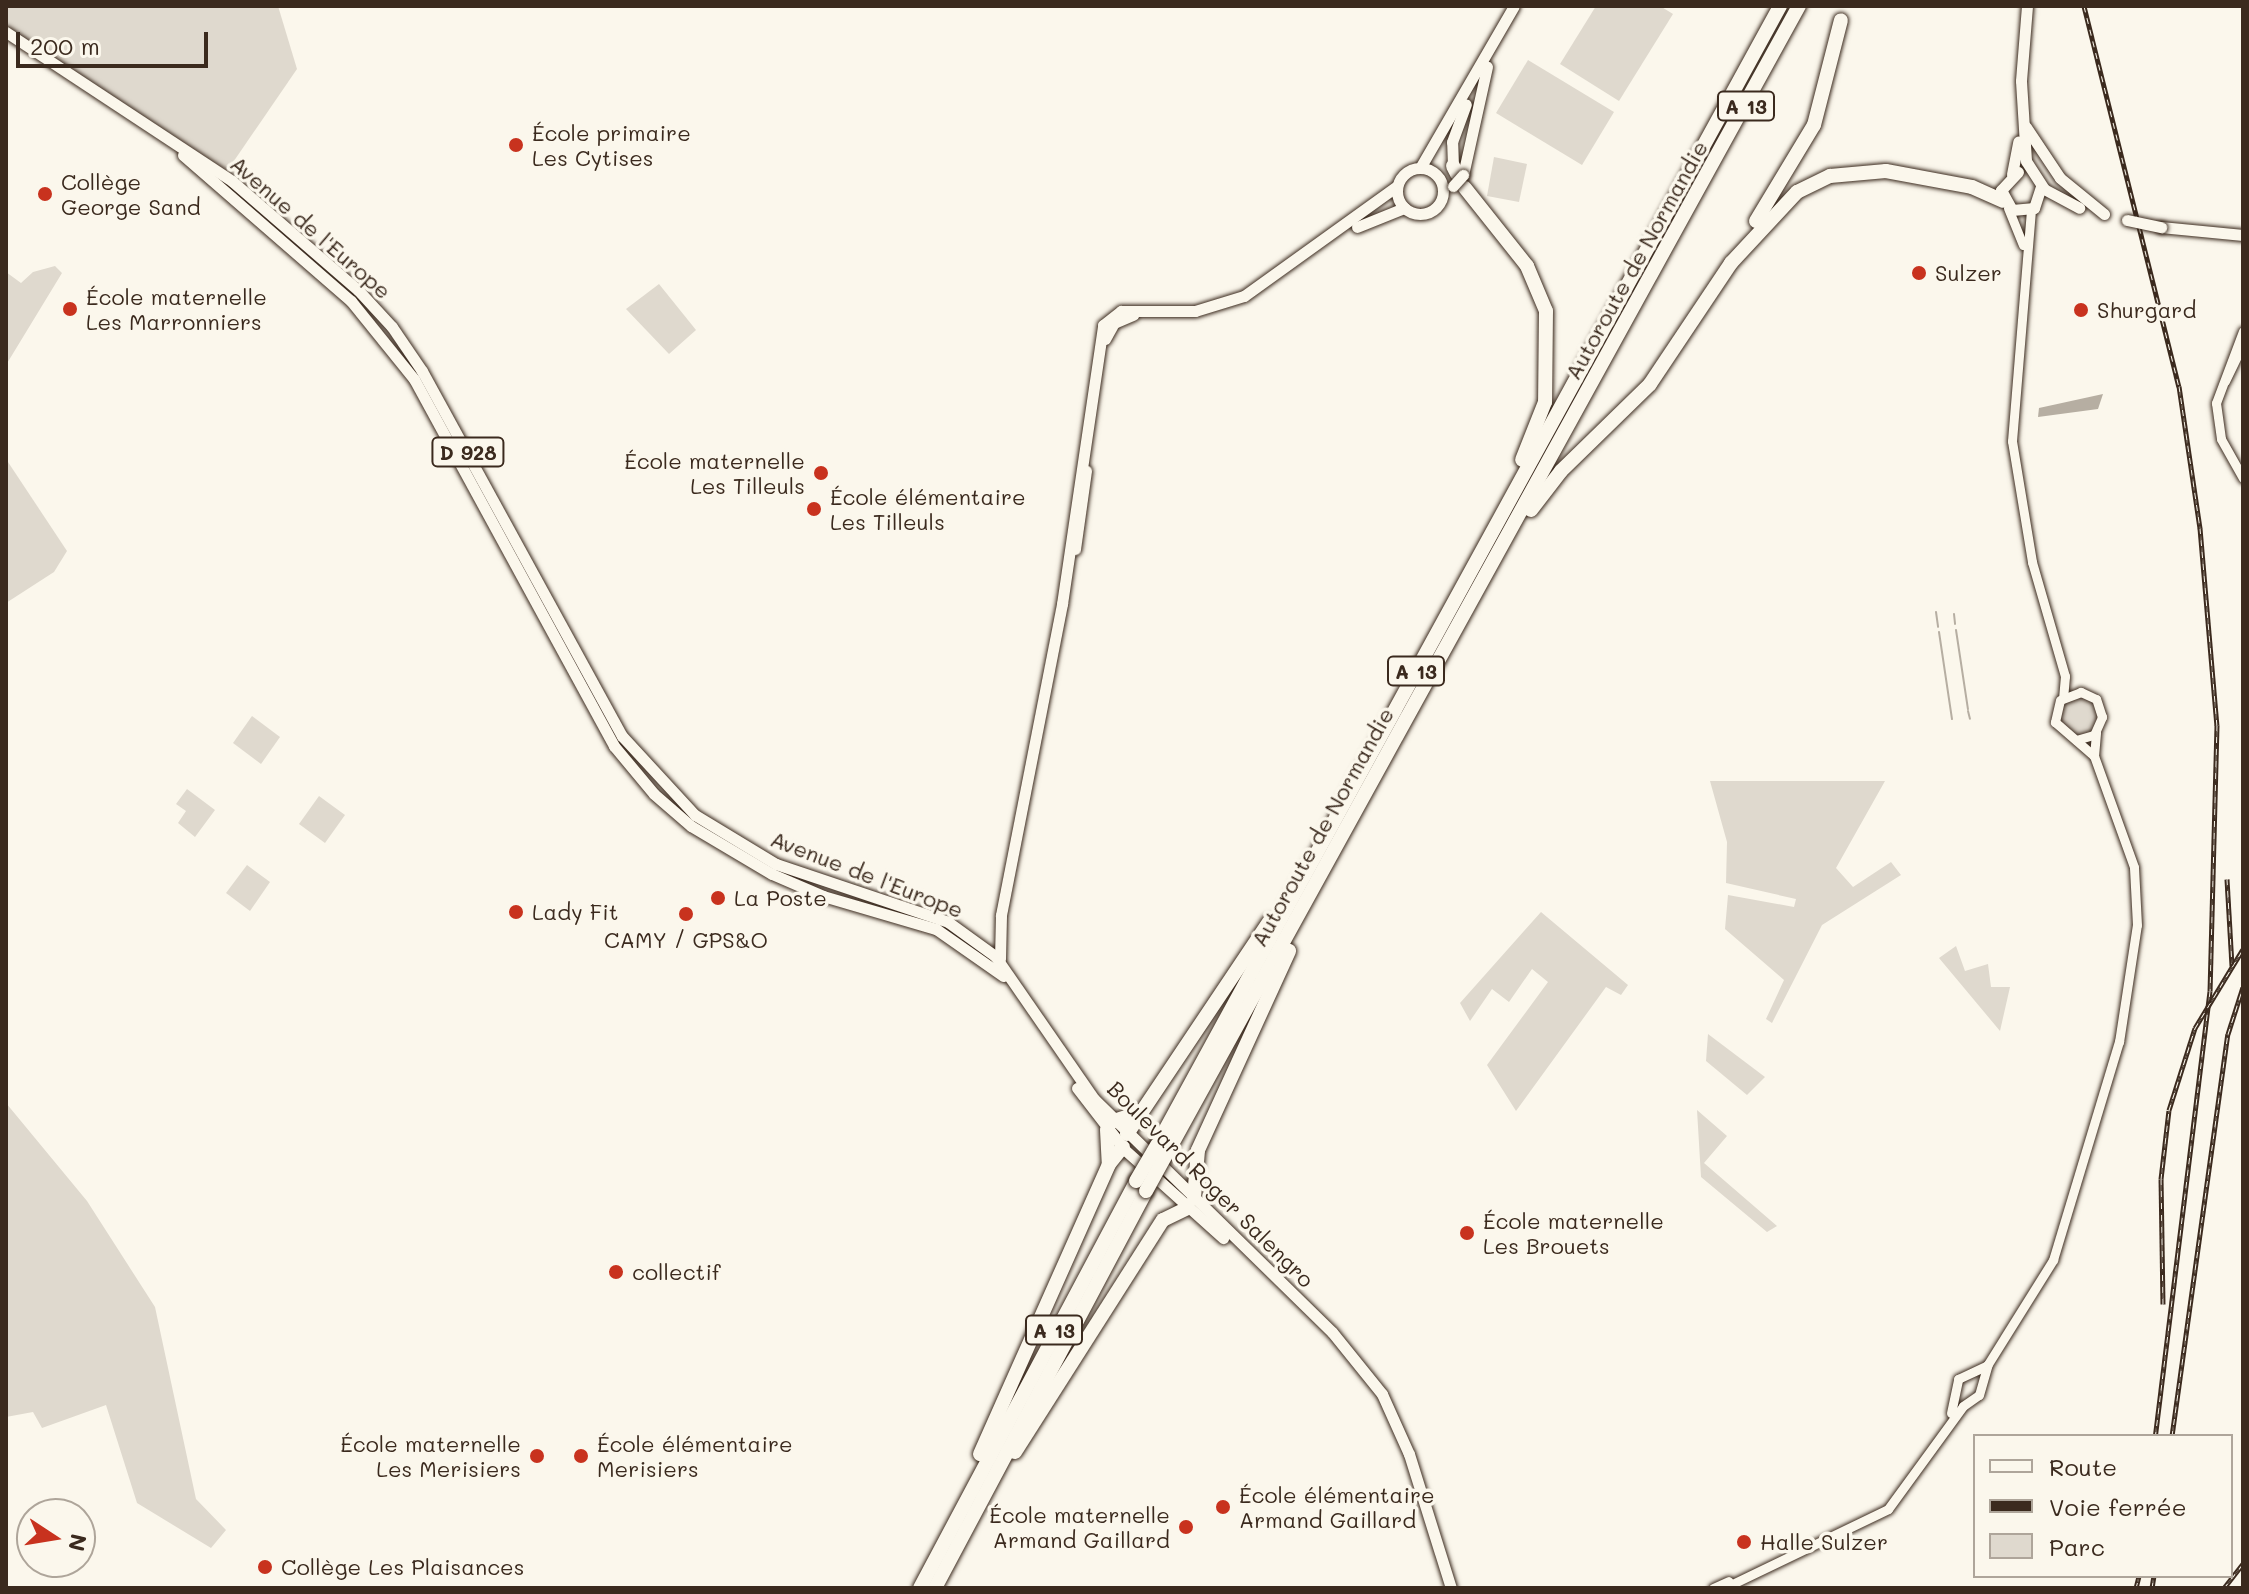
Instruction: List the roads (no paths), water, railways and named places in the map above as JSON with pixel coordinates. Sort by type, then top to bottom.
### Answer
[{"type":"highway","name":"Autoroute de Normandie","points":[[935,1588],[1141,1186],[1156,1149],[1780,6]]},
{"type":"highway","name":"Autoroute de Normandie","points":[[1156,1149],[1319,879],[1799,6]]},
{"type":"highway","points":[[1518,520],[1655,377],[1731,263],[1810,133],[1841,20]]},
{"type":"highway","points":[[1731,263],[1787,199],[1830,176],[1886,171],[1972,187],[2006,205]]},
{"type":"highway","points":[[1458,178],[1534,278],[1547,333],[1541,418],[1504,496],[1507,506]]},
{"type":"highway","points":[[1512,260],[1530,281],[1547,333]]},
{"type":"highway","points":[[993,1475],[1006,1466],[1163,1220],[1198,1150],[1319,879]]},
{"type":"highway","points":[[975,1481],[973,1467],[1138,1112],[1285,897],[1299,885]]},
{"type":"highway","points":[[1122,1148],[1110,1126],[1138,1112]]},
{"type":"highway","points":[[1163,1220],[1191,1203],[1198,1150]]},
{"type":"highway","name":"Autoroute de Normandie","points":[[920,1588],[975,1481],[1141,1186]]},
{"type":"main road","points":[[1062,604],[1094,369],[1107,319],[1121,311],[1195,311],[1244,296],[1397,186],[1404,174],[1420,168],[1514,6]]},
{"type":"main road","points":[[1458,178],[1454,132],[1520,6]]},
{"type":"main road","points":[[2024,6],[2022,114],[2037,181],[2033,208]]},
{"type":"main road","points":[[2024,6],[2012,174],[2002,188],[2006,205],[2079,208],[2243,245]]},
{"type":"main road","name":"Avenue de l'Europe","points":[[7,32],[161,137],[322,275],[380,333],[414,379],[622,736],[695,815],[776,864],[969,934],[1002,964],[1018,991]]},
{"type":"main road","points":[[988,950],[1001,915],[1062,604],[1102,352],[1114,323],[1130,316],[1180,317],[1238,304],[1369,219],[1404,208],[1427,214],[1458,178],[1487,67]]},
{"type":"main road","points":[[2022,114],[2029,137],[2060,178],[2104,214]]},
{"type":"main road","points":[[1420,168],[1438,176],[1443,196]]},
{"type":"main road","points":[[2012,174],[2037,181],[2079,208]]},
{"type":"main road","points":[[1397,186],[1404,208]]},
{"type":"main road","points":[[2186,231],[2243,235]]},
{"type":"main road","name":"Avenue de l'Europe","points":[[539,596],[614,746],[680,817],[794,884],[920,923],[971,950],[988,950]]},
{"type":"main road","points":[[988,950],[1001,915]]},
{"type":"main road","points":[[969,934],[996,928]]},
{"type":"main road","name":"Avenue de l'Europe","points":[[988,950],[1018,991]]},
{"type":"main road","name":"D 928","points":[[1018,991],[1110,1126]]},
{"type":"main road","name":"Boulevard Roger Salengro","points":[[1110,1126],[1122,1148],[1156,1149],[1178,1191],[1311,1312],[1368,1378],[1402,1436],[1448,1588]]},
{"type":"main road","name":"D 928","points":[[1122,1148],[1178,1191]]},
{"type":"main road","name":"Boulevard Roger Salengro","points":[[1191,1203],[1356,1362]]},
{"type":"main road","points":[[1292,1302],[1311,1312]]},
{"type":"street","points":[[2006,205],[2024,248]]},
{"type":"street","points":[[2033,208],[2024,248],[2013,462],[2038,589],[2065,676],[2063,697],[2055,722],[2094,756]]},
{"type":"street","points":[[2243,331],[2216,403],[2221,439],[2243,477]]},
{"type":"street","points":[[2243,344],[2225,381],[2222,406],[2224,429],[2243,477]]},
{"type":"street","points":[[1724,1588],[1882,1513],[1968,1400],[1979,1395],[1988,1364],[2053,1260],[2125,1012],[2137,889],[2094,756],[2100,705],[2065,676]]},
{"type":"street","points":[[2063,697],[2081,692]]},
{"type":"street","points":[[2076,740],[2096,732]]},
{"type":"street","points":[[1713,1588],[1880,1508],[1958,1395],[1958,1379],[1974,1374],[1988,1364]]},
{"type":"street","points":[[1974,1374],[1982,1384]]},
{"type":"street","points":[[1958,1395],[1968,1400]]},
{"type":"waterway","points":[[1936,612],[1938,627]]},
{"type":"waterway","points":[[1954,614],[1955,624]]},
{"type":"waterway","points":[[1956,630],[1968,709]]},
{"type":"waterway","points":[[1939,632],[1952,719]]},
{"type":"waterway","points":[[1968,711],[1970,719]]},
{"type":"railway","points":[[2084,6],[2179,386],[2200,528],[2217,725],[2210,991],[2155,1434]]},
{"type":"railway","points":[[2227,879],[2232,966]]},
{"type":"railway","points":[[2163,1304],[2161,1179],[2169,1110],[2195,1028],[2243,949]]},
{"type":"railway","points":[[2172,1434],[2228,1034],[2243,987]]},
{"type":"railway","points":[[2233,1577],[2243,1564]]},
{"type":"railway","points":[[2136,1588],[2138,1578]]},
{"type":"railway","points":[[2152,1588],[2154,1578]]},
{"type":"railway","points":[[2224,1588],[2232,1578]]},
{"type":"place","name":"École primaire Les Cytises","points":[[516,145]]},
{"type":"place","name":"Collège George Sand","points":[[45,194]]},
{"type":"place","name":"Sulzer","points":[[1919,273]]},
{"type":"place","name":"École maternelle Les Marronniers","points":[[70,309]]},
{"type":"place","name":"Shurgard","points":[[2081,310]]},
{"type":"place","name":"École maternelle Les Tilleuls","points":[[821,473]]},
{"type":"place","name":"École élémentaire Les Tilleuls","points":[[814,509]]},
{"type":"place","name":"La Poste","points":[[718,898]]},
{"type":"place","name":"Lady Fit","points":[[516,912]]},
{"type":"place","name":"CAMY / GPS&O","points":[[686,914]]},
{"type":"place","name":"École maternelle Les Brouets","points":[[1467,1233]]},
{"type":"place","name":"collectif","points":[[616,1272]]},
{"type":"place","name":"École maternelle Les Merisiers","points":[[537,1456]]},
{"type":"place","name":"École élémentaire Merisiers","points":[[581,1456]]},
{"type":"place","name":"École élémentaire Armand Gaillard","points":[[1223,1507]]},
{"type":"place","name":"École maternelle Armand Gaillard","points":[[1186,1527]]},
{"type":"place","name":"Halle Sulzer","points":[[1744,1542]]},
{"type":"place","name":"Collège Les Plaisances","points":[[265,1567]]}]
